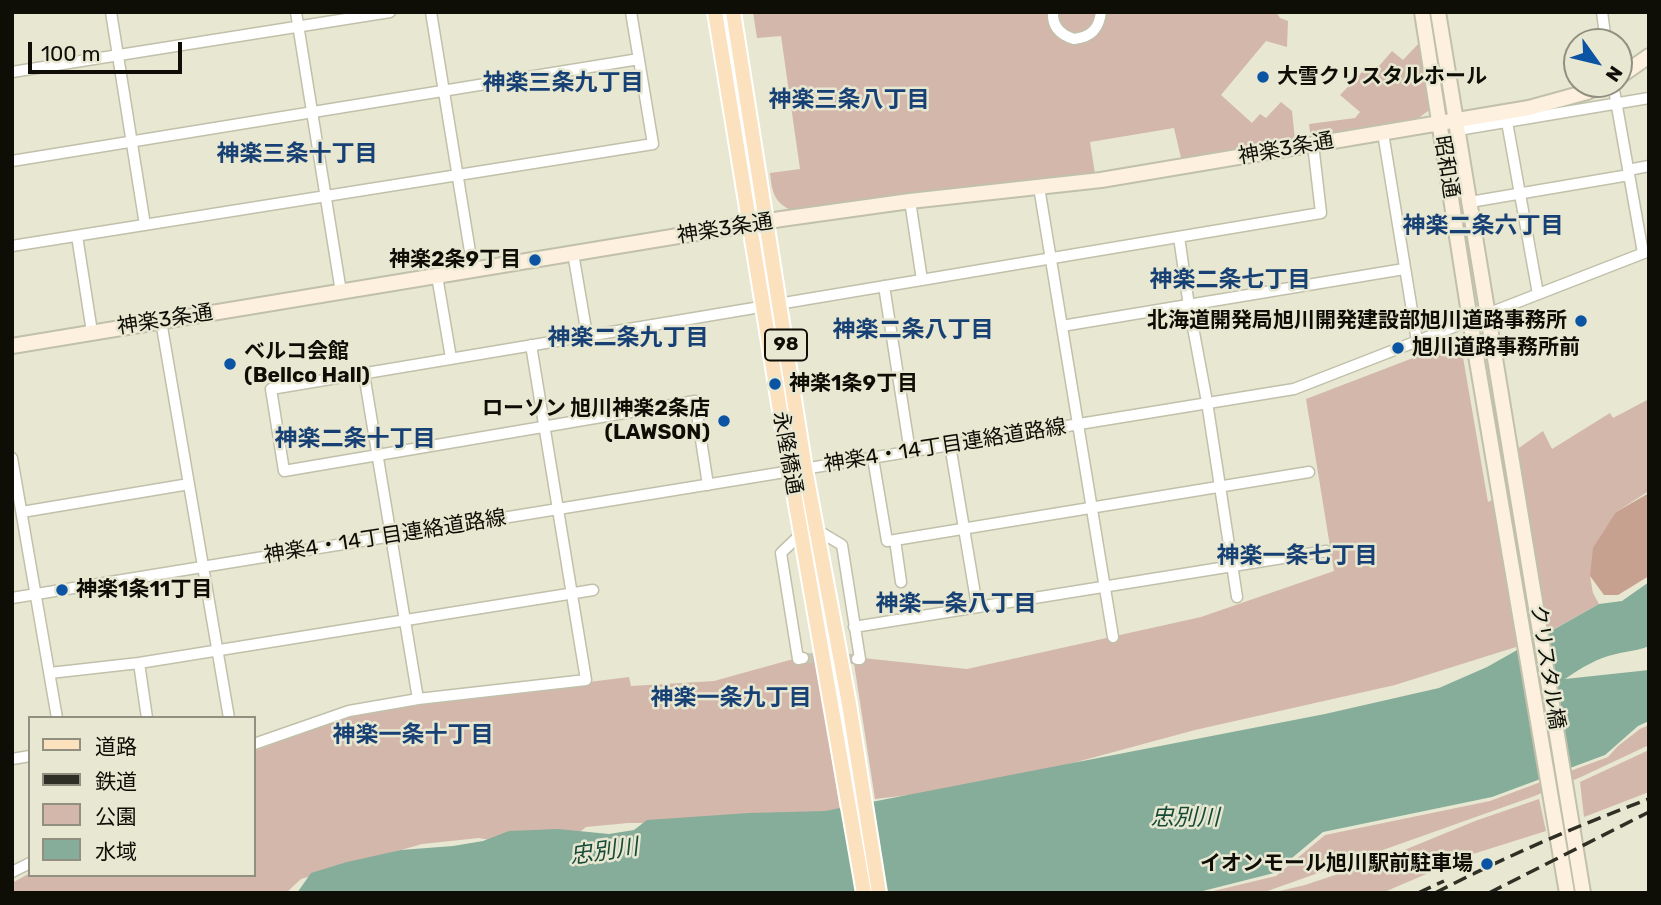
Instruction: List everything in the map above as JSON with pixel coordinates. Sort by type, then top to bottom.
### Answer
[{"type":"main road","name":"永隆橋通","points":[[715,12],[748,225],[864,893]]},
{"type":"main road","name":"永隆橋通","points":[[733,12],[806,469],[849,704],[879,893]]},
{"type":"street","points":[[111,12],[145,225]]},
{"type":"street","points":[[296,12],[341,292]]},
{"type":"street","points":[[12,72],[390,12]]},
{"type":"street","points":[[430,12],[473,270]]},
{"type":"street","points":[[12,246],[653,144],[631,12]]},
{"type":"street","points":[[1052,12],[1054,25],[1059,32],[1074,39],[1090,34],[1100,21],[1101,12]]},
{"type":"street","name":"昭和通","points":[[1422,12],[1506,529]]},
{"type":"street","name":"昭和通","points":[[1438,12],[1523,521]]},
{"type":"street","points":[[1633,67],[1649,56]]},
{"type":"street","points":[[12,161],[639,59]]},
{"type":"street","name":"神楽3条通","points":[[12,345],[767,222],[910,201],[1101,180],[1439,124],[1457,125],[1565,98]]},
{"type":"street","points":[[1616,98],[1628,172],[1646,252]]},
{"type":"street","points":[[1457,125],[1507,122],[1649,98]]},
{"type":"street","points":[[1507,122],[1538,294]]},
{"type":"street","points":[[1383,133],[1417,341]]},
{"type":"street","points":[[708,485],[695,401],[284,471],[271,389],[1321,213],[1312,144]]},
{"type":"street","points":[[1470,202],[1649,166]]},
{"type":"street","points":[[1039,187],[1113,637]]},
{"type":"street","points":[[910,201],[922,280]]},
{"type":"street","points":[[77,236],[92,332]]},
{"type":"street","points":[[1179,237],[1237,597]]},
{"type":"street","name":"神楽4・14丁目連絡道路線","points":[[12,598],[1294,388],[1646,252]]},
{"type":"street","points":[[573,253],[587,335]]},
{"type":"street","points":[[1062,326],[1404,269]]},
{"type":"street","points":[[437,276],[451,358]]},
{"type":"street","points":[[884,286],[910,452]]},
{"type":"street","points":[[161,321],[229,716]]},
{"type":"street","points":[[256,743],[349,711],[418,699],[586,680],[531,345]]},
{"type":"street","points":[[364,374],[418,699]]},
{"type":"street","points":[[950,445],[977,606]]},
{"type":"street","points":[[12,458],[57,716]]},
{"type":"street","points":[[873,458],[887,541],[1309,472]]},
{"type":"street","points":[[22,512],[189,484]]},
{"type":"street","name":"クリスタル橋","points":[[1523,521],[1583,893]]},
{"type":"street","name":"クリスタル橋","points":[[1506,529],[1567,893]]},
{"type":"street","points":[[817,530],[842,545],[860,659],[857,659]]},
{"type":"street","points":[[802,533],[781,553],[798,659],[803,658]]},
{"type":"street","points":[[895,540],[901,582]]},
{"type":"street","points":[[854,627],[1326,551]]},
{"type":"street","points":[[50,673],[139,663],[593,590]]},
{"type":"street","points":[[139,663],[147,716]]},
{"type":"street","points":[[12,872],[28,864]]},
{"type":"green space","points":[[753,12],[1276,12],[1280,18],[1288,21],[1287,47],[1266,41],[1221,95],[1252,123],[1260,114],[1266,118],[1281,102],[1292,111],[1295,140],[1181,158],[1174,128],[1090,142],[1095,174],[791,210],[777,199],[770,173],[800,169],[781,36],[757,38]]},
{"type":"green space","points":[[1420,42],[1430,102],[1428,111],[1413,122],[1311,139],[1309,124],[1355,118],[1360,112],[1340,95],[1366,68],[1373,73],[1392,51],[1403,60]]},
{"type":"green space","points":[[1460,340],[1488,502],[1508,493],[1532,642],[1395,685],[1195,730],[1058,767],[953,790],[875,799],[853,657],[967,669],[1201,617],[1334,571],[1306,399]]},
{"type":"green space","points":[[1649,399],[1649,491],[1616,512],[1590,576],[1593,593],[1599,604],[1536,639],[1506,457],[1543,431],[1552,449],[1610,413],[1613,418]]},
{"type":"green space","points":[[815,653],[840,810],[586,827],[569,841],[533,848],[479,838],[422,844],[301,879],[286,893],[12,893],[12,883],[28,874],[28,877],[256,877],[256,750],[351,716],[422,703],[629,677],[631,686],[714,681]]},
{"type":"green space","points":[[1649,725],[1649,745],[1532,797],[1262,893],[1205,893],[1276,876],[1325,835],[1490,801],[1608,757],[1618,746]]},
{"type":"green space","points":[[1649,750],[1649,792],[1584,817],[1580,782]]},
{"type":"green space","points":[[1539,799],[1546,831],[1473,854],[1382,893],[1271,893],[1305,885],[1380,860],[1475,821]]},
{"type":"shaded area","points":[[1649,493],[1649,576],[1618,595],[1604,595],[1590,576],[1593,548],[1616,512]]},
{"type":"water","name":"忠別川","points":[[1649,582],[1649,646],[1602,658],[1565,679],[1649,670],[1649,721],[1638,726],[1605,755],[1492,797],[1323,832],[1274,873],[1195,893],[297,893],[311,873],[401,850],[483,841],[509,831],[558,829],[609,834],[634,830],[647,820],[825,811],[1325,714],[1439,688],[1487,667],[1599,604],[1622,601]]},
{"type":"tunnel","points":[[803,658],[857,659]]},
{"type":"railway","points":[[1435,893],[1541,843],[1649,799]]},
{"type":"railway","points":[[1489,893],[1649,812]]},
{"type":"railway","points":[[1418,893],[1444,881]]},
{"type":"place","name":"大雪クリスタルホール","points":[[1263,77]]},
{"type":"place","name":"神楽2条9丁目","points":[[535,260]]},
{"type":"place","name":"北海道開発局旭川開発建設部旭川道路事務所","points":[[1581,321]]},
{"type":"place","name":"旭川道路事務所前","points":[[1398,348]]},
{"type":"place","name":"ベルコ会館 (Bellco Hall)","points":[[230,364]]},
{"type":"place","name":"神楽1条9丁目","points":[[775,384]]},
{"type":"place","name":"ローソン 旭川神楽2条店 (LAWSON)","points":[[724,421]]},
{"type":"place","name":"神楽1条11丁目","points":[[62,590]]},
{"type":"place","name":"イオンモール旭川駅前駐車場","points":[[1487,864]]},
{"type":"district","name":"神楽三条九丁目","points":[[563,83]]},
{"type":"district","name":"神楽三条八丁目","points":[[849,100]]},
{"type":"district","name":"神楽三条十丁目","points":[[297,154]]},
{"type":"district","name":"神楽二条六丁目","points":[[1483,226]]},
{"type":"district","name":"神楽二条七丁目","points":[[1230,280]]},
{"type":"district","name":"神楽二条八丁目","points":[[913,330]]},
{"type":"district","name":"神楽二条九丁目","points":[[628,338]]},
{"type":"district","name":"神楽二条十丁目","points":[[355,439]]},
{"type":"district","name":"神楽一条七丁目","points":[[1297,556]]},
{"type":"district","name":"神楽一条八丁目","points":[[956,604]]},
{"type":"district","name":"神楽一条九丁目","points":[[731,698]]},
{"type":"district","name":"神楽一条十丁目","points":[[413,735]]}]
